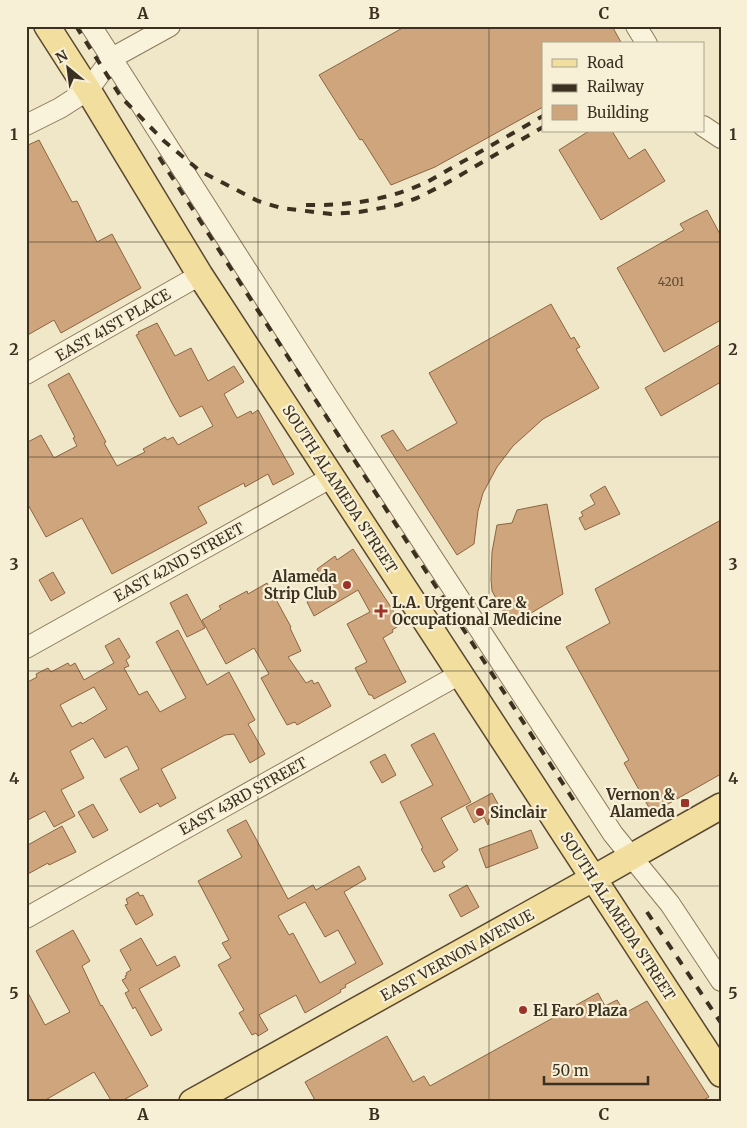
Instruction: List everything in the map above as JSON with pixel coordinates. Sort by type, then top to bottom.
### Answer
[{"type":"main road","name":"SOUTH ALAMEDA STREET","points":[[47,26],[88,90],[200,276],[721,1074]]},
{"type":"main road","name":"EAST VERNON AVENUE","points":[[192,1102],[721,806]]},
{"type":"street","points":[[91,26],[329,399],[613,834],[670,904],[721,981]]},
{"type":"street","points":[[26,125],[60,108],[88,90],[112,58],[170,26]]},
{"type":"street","points":[[636,26],[646,42]]},
{"type":"street","points":[[704,127],[721,138]]},
{"type":"street","name":"EAST 41ST PLACE","points":[[26,374],[200,276]]},
{"type":"street","name":"EAST 42ND STREET","points":[[26,648],[332,477]]},
{"type":"street","name":"EAST 43RD STREET","points":[[26,918],[460,674]]},
{"type":"building","points":[[406,26],[612,26],[621,42],[542,42],[542,108],[435,167],[391,185],[319,75]]},
{"type":"building","points":[[587,132],[613,132],[629,159],[645,149],[665,181],[601,220],[559,150]]},
{"type":"building","points":[[39,140],[72,202],[77,201],[97,242],[112,234],[141,288],[61,333],[54,320],[26,336],[26,146]]},
{"type":"building","points":[[707,210],[721,236],[721,320],[664,352],[617,268],[684,230],[680,224]]},
{"type":"building","points":[[551,304],[571,339],[574,337],[580,347],[576,349],[599,388],[543,419],[513,446],[497,467],[483,493],[478,511],[474,544],[457,555],[381,436],[393,430],[407,451],[457,423],[429,373]]},
{"type":"building","points":[[157,323],[175,356],[191,348],[208,381],[234,366],[244,382],[224,394],[237,418],[251,411],[252,414],[258,410],[294,474],[273,485],[268,474],[245,487],[244,483],[198,507],[207,523],[112,574],[82,518],[46,537],[26,501],[26,443],[41,435],[54,458],[77,446],[73,438],[75,437],[48,385],[69,373],[117,466],[145,452],[143,449],[165,437],[167,440],[173,437],[178,445],[213,426],[202,406],[180,417],[173,405],[136,335],[139,334],[138,332]]},
{"type":"building","points":[[721,344],[721,382],[661,416],[645,388]]},
{"type":"building","points":[[605,486],[620,514],[585,530],[579,518],[583,516],[581,512],[595,504],[590,495]]},
{"type":"building","points":[[547,504],[563,594],[511,625],[492,591],[492,552],[497,525],[512,523],[517,510]]},
{"type":"building","points":[[721,520],[721,774],[652,813],[624,763],[629,760],[566,647],[610,623],[595,589]]},
{"type":"building","points":[[353,549],[402,624],[383,638],[406,682],[374,699],[372,695],[369,695],[355,668],[367,662],[347,624],[370,612],[358,590],[314,616],[307,602],[329,589],[317,569],[335,556],[337,560]]},
{"type":"building","points":[[53,572],[65,593],[51,601],[39,580]]},
{"type":"building","points":[[267,583],[291,627],[301,651],[288,657],[306,683],[312,680],[314,684],[318,682],[331,706],[297,725],[295,722],[287,725],[278,709],[261,678],[269,674],[254,648],[226,664],[202,620],[221,609],[219,606],[247,591],[248,594]]},
{"type":"building","points":[[187,594],[205,628],[187,637],[170,603]]},
{"type":"building","points":[[178,630],[207,685],[229,672],[255,720],[248,724],[265,754],[250,763],[234,734],[225,735],[161,769],[176,798],[160,807],[158,803],[140,813],[120,779],[139,769],[127,746],[105,758],[93,738],[70,751],[84,778],[61,790],[75,816],[54,827],[45,811],[26,821],[26,683],[37,677],[36,674],[48,668],[51,672],[68,663],[70,666],[75,663],[84,680],[114,663],[105,646],[119,638],[130,657],[126,660],[129,666],[124,668],[139,695],[147,691],[160,712],[186,698],[156,642]],"holes":[[[94,687],[107,709],[82,724],[81,722],[72,727],[60,705]]]},
{"type":"building","points":[[434,733],[471,802],[441,818],[458,850],[442,862],[445,867],[434,872],[421,849],[423,848],[400,802],[433,785],[411,745]]},
{"type":"building","points":[[385,754],[396,775],[382,783],[370,762]]},
{"type":"building","name":"Sinclair","points":[[492,793],[498,804],[492,807],[488,825],[484,817],[474,823],[466,807]]},
{"type":"building","points":[[93,804],[108,830],[93,838],[78,812]]},
{"type":"building","points":[[246,820],[288,899],[313,885],[316,890],[359,866],[366,879],[344,892],[383,964],[345,985],[346,987],[340,990],[341,992],[305,1013],[296,995],[259,1015],[268,1030],[258,1036],[256,1033],[252,1035],[239,1013],[244,1010],[218,965],[231,958],[222,943],[229,940],[198,881],[242,857],[227,830]],"holes":[[[305,902],[325,937],[338,930],[356,963],[320,983],[293,933],[289,935],[278,916]]]},
{"type":"building","points":[[62,826],[76,852],[49,865],[48,863],[26,875],[26,846]]},
{"type":"building","points":[[531,830],[538,848],[486,868],[479,849]]},
{"type":"building","points":[[467,885],[479,907],[461,917],[449,895]]},
{"type":"building","points":[[138,892],[140,896],[143,895],[153,915],[136,925],[125,905],[128,904],[126,899]]},
{"type":"building","points":[[73,930],[90,961],[82,966],[101,1006],[148,1086],[120,1102],[112,1102],[94,1072],[42,1102],[26,1102],[26,989],[45,1025],[70,1012],[36,951]]},
{"type":"building","points":[[141,938],[157,966],[175,956],[180,966],[139,989],[162,1030],[151,1036],[135,1007],[133,1009],[125,993],[129,991],[122,980],[126,978],[126,973],[131,970],[120,950]]},
{"type":"building","points":[[598,993],[605,1006],[617,1000],[625,1013],[647,1001],[709,1097],[700,1102],[316,1102],[305,1082],[387,1036],[413,1082],[424,1076],[430,1086]]},
{"type":"railway","points":[[76,26],[121,97],[164,141],[200,171],[258,201],[281,208],[331,214],[359,212],[398,205],[445,184],[542,128]]},
{"type":"railway","points":[[306,205],[368,201],[412,188],[427,182],[542,117]]},
{"type":"railway","points":[[159,157],[576,804]]},
{"type":"railway","points":[[647,912],[721,1023]]},
{"type":"place","name":"Alameda Strip Club","points":[[347,585]]},
{"type":"place","name":"L.A. Urgent Care & Occupational Medicine","points":[[381,611]]},
{"type":"place","name":"Vernon & Alameda","points":[[685,803]]},
{"type":"place","name":"Sinclair","points":[[480,812]]},
{"type":"place","name":"El Faro Plaza","points":[[523,1010]]}]
